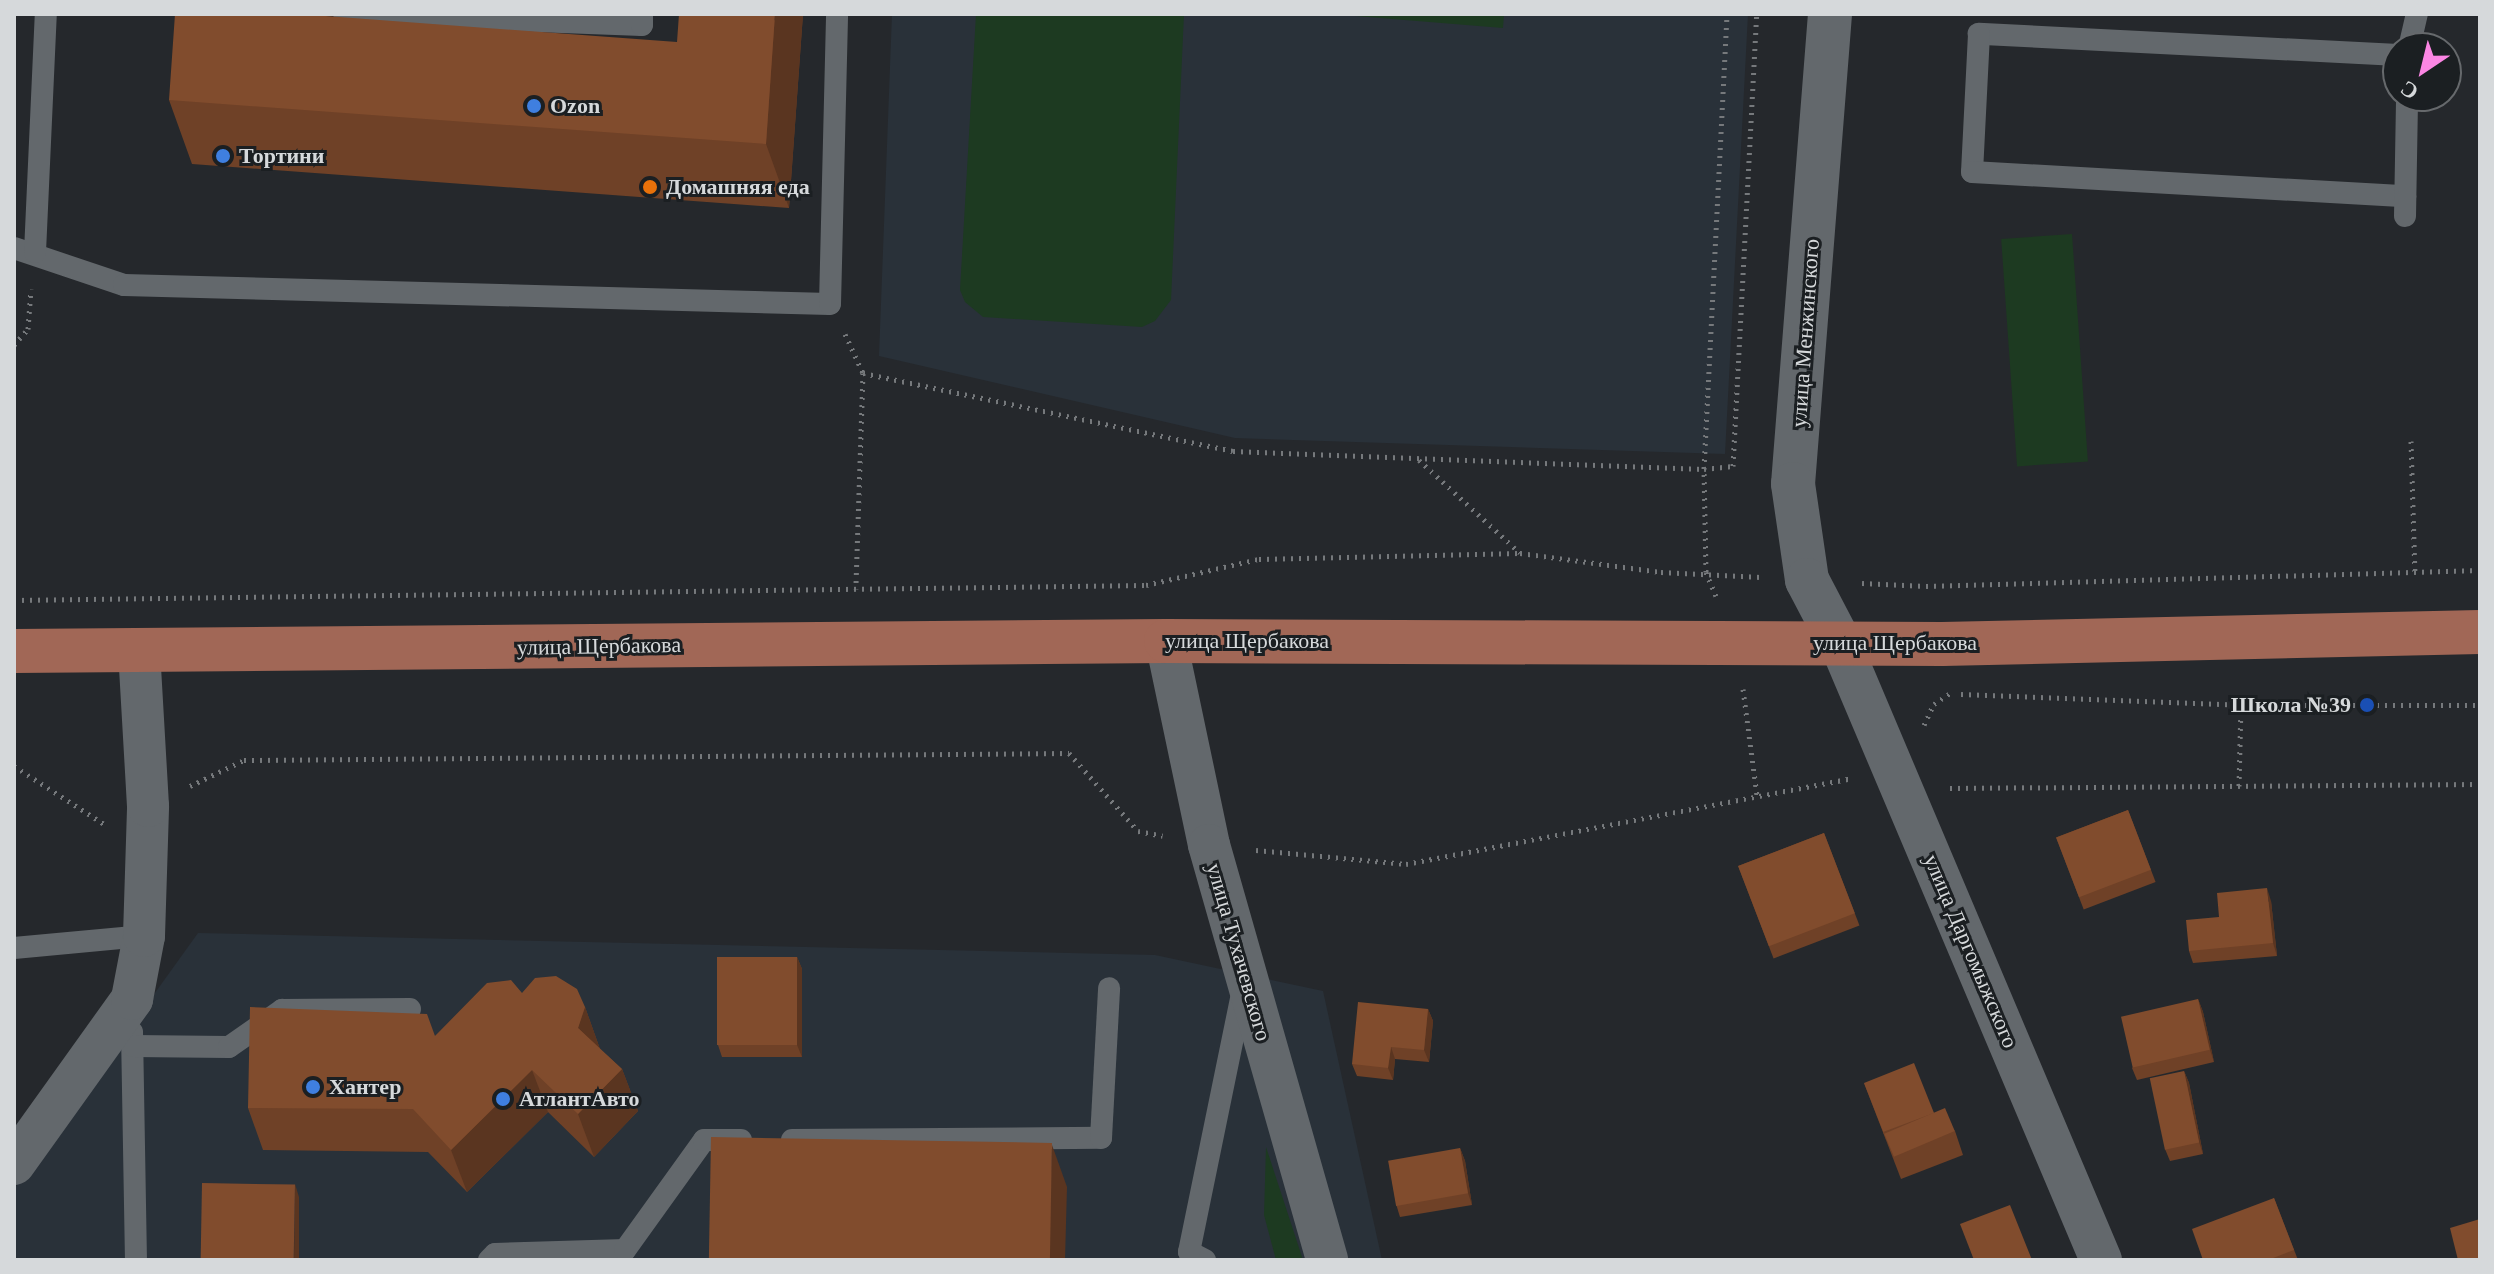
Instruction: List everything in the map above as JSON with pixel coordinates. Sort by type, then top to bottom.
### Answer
[{"type":"main road","name":"улица Щербакова","points":[[14,651],[1166,641],[1840,643],[2480,632]]},
{"type":"street","name":"улица Менжинского","points":[[1830,14],[1793,484],[1807,580],[1840,643]]},
{"type":"street","name":"улица Тухачевского","points":[[1166,641],[1209,845],[1327,1260]]},
{"type":"street","name":"улица Даргомыжского","points":[[1840,643],[2101,1260]]},
{"type":"street","points":[[14,1164],[132,999],[144,936],[148,806],[139,651]]},
{"type":"lane","points":[[46,14],[25,250],[124,285],[830,304],[837,14]]},
{"type":"lane","points":[[344,14],[642,25],[642,14]]},
{"type":"lane","points":[[2382,54],[1979,34],[1972,172],[2405,206],[2407,112]]},
{"type":"lane","points":[[14,948],[144,936]]},
{"type":"lane","points":[[1194,1257],[1245,976]]},
{"type":"lane","points":[[489,1260],[495,1254],[630,1255],[704,1140],[1101,1138],[1109,988]]},
{"type":"lane","points":[[132,999],[136,1260]]},
{"type":"lane","points":[[133,1046],[229,1047],[282,1010],[410,1009]]},
{"type":"path","points":[[1727,14],[1704,469],[1706,572],[1736,643],[1757,796]]},
{"type":"path","points":[[863,373],[1233,451],[1704,469],[1733,466],[1757,14]]},
{"type":"path","points":[[14,345],[28,329],[25,250]]},
{"type":"path","points":[[830,304],[863,373],[856,589]]},
{"type":"path","points":[[2411,441],[2415,572]]},
{"type":"path","points":[[1418,460],[1520,553]]},
{"type":"path","points":[[14,600],[1146,585],[1259,559],[1520,553],[1661,572],[1926,586],[2480,570]]},
{"type":"path","points":[[1952,693],[2241,705],[2480,705]]},
{"type":"path","points":[[2239,786],[2241,705]]},
{"type":"path","points":[[14,766],[109,828],[244,760],[1069,753],[1138,831],[1209,845],[1406,864],[1854,778],[1900,780],[1929,788],[2480,784]]},
{"type":"shaded area","points":[[892,14],[1748,14],[1725,454],[1235,438],[879,356]]},
{"type":"shaded area","points":[[198,933],[1155,955],[1323,991],[1382,1260],[14,1260],[14,1189]]},
{"type":"green space","points":[[976,14],[1184,14],[1171,300],[1155,321],[1142,327],[983,317],[965,302],[960,290]]},
{"type":"green space","points":[[1331,14],[1504,14],[1503,28]]},
{"type":"green space","points":[[2072,234],[2088,461],[2017,466],[2001,239]]},
{"type":"green space","points":[[1266,1147],[1303,1260],[1276,1260],[1264,1215]]},
{"type":"building","points":[[175,14],[299,14],[677,42],[679,14],[775,14],[766,144],[169,100]]},
{"type":"building","points":[[2128,810],[2151,870],[2079,897],[2056,838]]},
{"type":"building","points":[[1824,833],[1855,913],[1769,946],[1738,866]]},
{"type":"building","points":[[2267,888],[2273,943],[2189,951],[2186,920],[2219,917],[2217,893]]},
{"type":"building","points":[[717,957],[797,957],[797,1045],[717,1045]]},
{"type":"building","points":[[556,976],[577,989],[585,1007],[578,1028],[622,1069],[578,1114],[532,1070],[451,1150],[413,1109],[248,1108],[250,1007],[427,1014],[435,1036],[487,983],[511,980],[522,993],[535,978]]},
{"type":"building","points":[[2198,999],[2210,1050],[2133,1067],[2121,1017]]},
{"type":"building","points":[[1358,1002],[1428,1009],[1424,1050],[1391,1047],[1388,1068],[1352,1064]]},
{"type":"building","points":[[1914,1063],[1934,1113],[1883,1132],[1864,1083]]},
{"type":"building","points":[[2184,1071],[2199,1142],[2165,1150],[2150,1078]]},
{"type":"building","points":[[1945,1108],[1955,1131],[1894,1157],[1884,1134]]},
{"type":"building","points":[[711,1137],[1052,1143],[1050,1260],[709,1260]]},
{"type":"building","points":[[1460,1148],[1468,1193],[1396,1206],[1388,1161]]},
{"type":"building","points":[[202,1183],[295,1185],[294,1260],[201,1260]]},
{"type":"building","points":[[2274,1198],[2294,1250],[2268,1260],[2203,1260],[2192,1229]]},
{"type":"building","points":[[2010,1205],[2032,1260],[1974,1260],[1960,1224]]},
{"type":"building","points":[[2480,1219],[2480,1260],[2458,1260],[2450,1228]]},
{"type":"place","name":"Ozon","points":[[534,106]]},
{"type":"place","name":"Тортини","points":[[223,156]]},
{"type":"place","name":"Домашняя еда","points":[[650,187]]},
{"type":"place","name":"Школа №39","points":[[2367,705]]},
{"type":"place","name":"Хантер","points":[[313,1087]]},
{"type":"place","name":"АтлантАвто","points":[[503,1099]]}]
